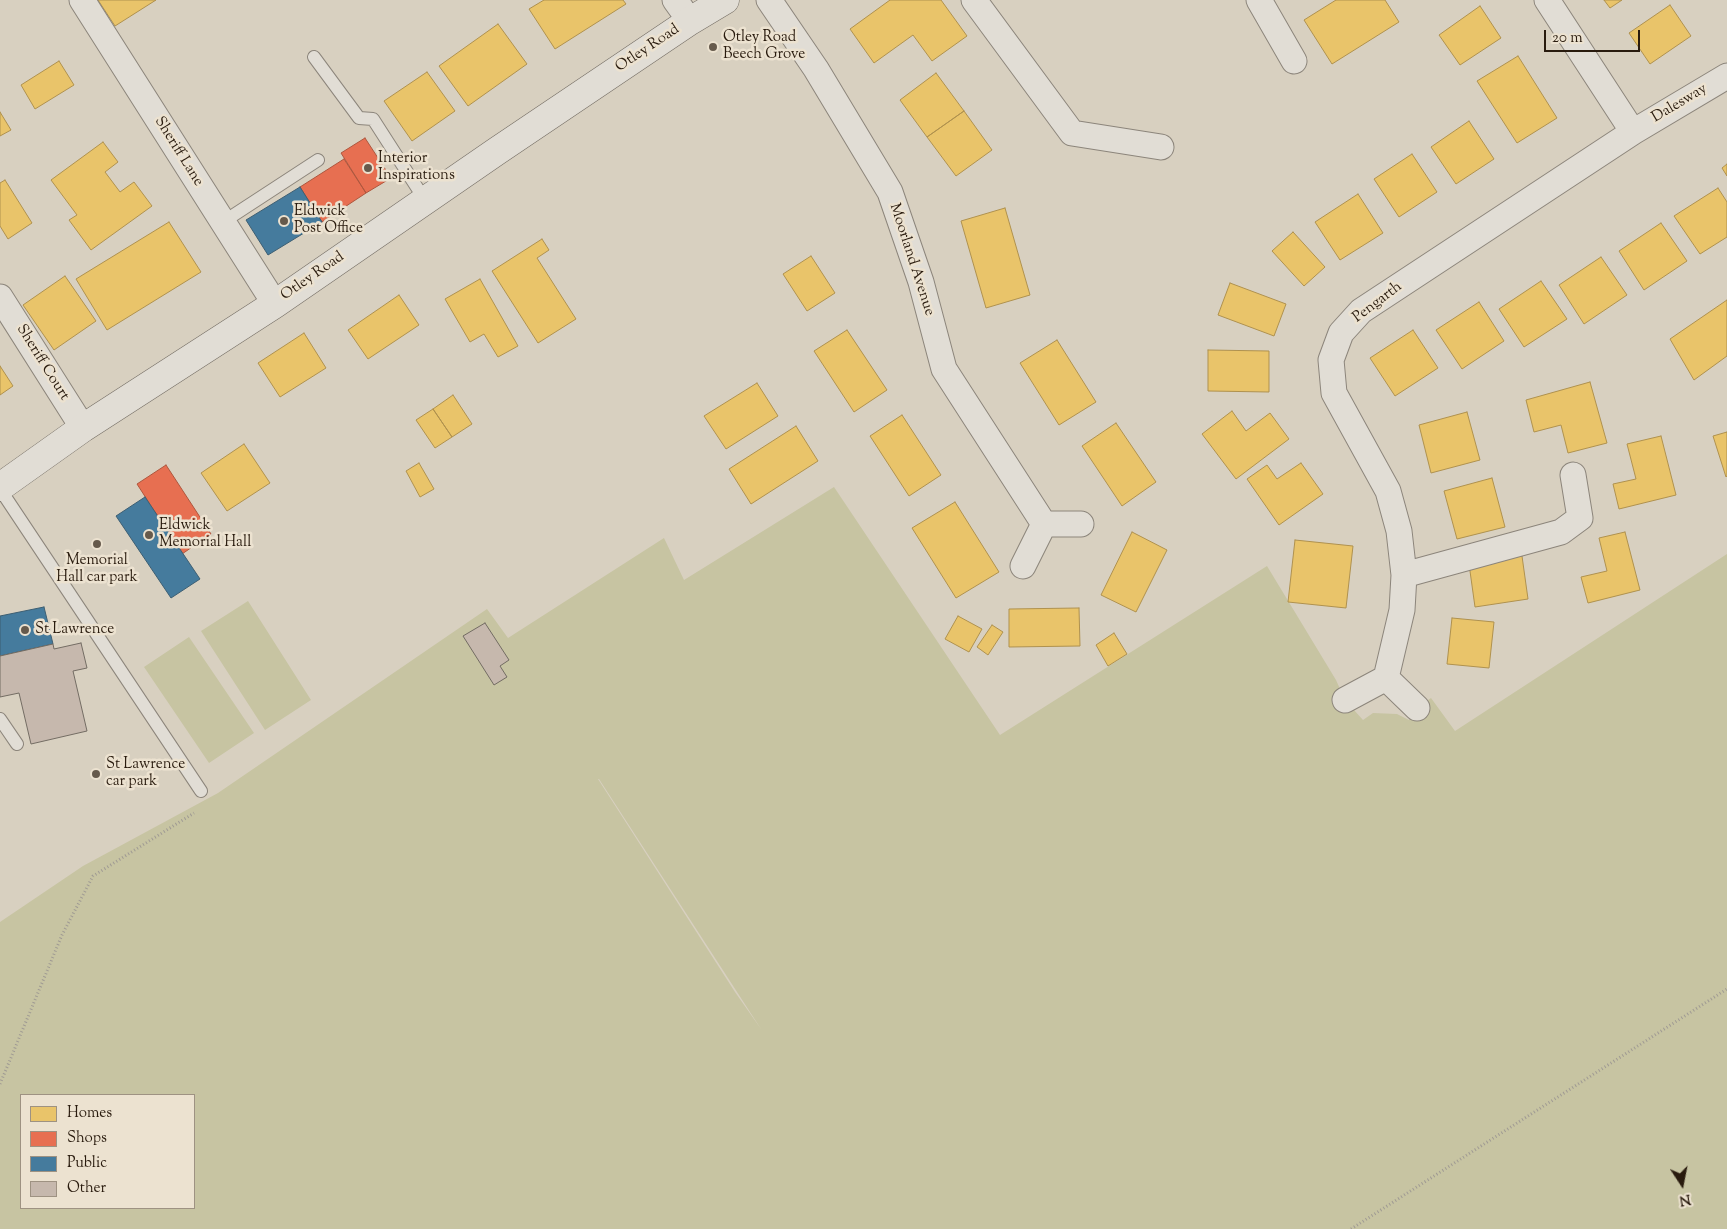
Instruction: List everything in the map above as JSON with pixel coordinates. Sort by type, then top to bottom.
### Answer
[{"type":"street","name":"Sheriff Lane","points":[[82,0],[275,304]]},
{"type":"street","name":"Otley Road","points":[[0,488],[83,428],[275,304],[425,200],[683,10],[725,0]]},
{"type":"street","name":"Moorland Avenue","points":[[769,0],[816,70],[890,192],[921,282],[944,368],[1044,524]]},
{"type":"street","points":[[974,0],[1072,132],[1161,147]]},
{"type":"street","points":[[1259,0],[1294,61]]},
{"type":"street","points":[[1547,0],[1632,132]]},
{"type":"street","name":"Dalesway","points":[[1632,132],[1727,76]]},
{"type":"street","name":"Pengarth","points":[[1386,678],[1402,610],[1404,575],[1399,531],[1388,491],[1334,393],[1331,360],[1341,333],[1361,311],[1632,132]]},
{"type":"street","name":"Sheriff Court","points":[[0,297],[83,428]]},
{"type":"street","points":[[1404,575],[1562,532],[1580,518],[1573,476]]},
{"type":"street","points":[[1023,566],[1044,524],[1081,524]]},
{"type":"street","points":[[1345,700],[1386,678],[1417,708]]},
{"type":"lane","points":[[314,56],[359,118],[373,119],[425,200]]},
{"type":"lane","points":[[223,222],[318,160]]},
{"type":"lane","points":[[0,488],[201,791]]},
{"type":"lane","points":[[0,719],[17,744]]},
{"type":"path","points":[[0,1084],[62,935],[93,876],[207,805],[201,791]]},
{"type":"path","points":[[1351,1229],[1727,989]]},
{"type":"shaded area","points":[[834,487],[1000,735],[1267,566],[1336,680],[1345,700],[1363,720],[1373,713],[1397,714],[1409,720],[1417,708],[1431,698],[1455,731],[1727,554],[1727,1229],[0,1229],[0,922],[83,866],[218,793],[487,609],[508,638],[664,538],[684,580]],"holes":[[[599,779],[761,1029],[735,992]]]},
{"type":"shaded area","points":[[248,601],[311,700],[265,730],[201,631]]},
{"type":"shaded area","points":[[189,637],[254,733],[209,763],[144,667]]},
{"type":"building: Homes","points":[[98,0],[156,0],[115,26]]},
{"type":"building: Homes","points":[[544,0],[623,0],[626,4],[555,49],[529,9]]},
{"type":"building: Homes","points":[[890,0],[941,0],[967,36],[932,61],[913,35],[874,63],[850,29]]},
{"type":"building: Homes","points":[[1336,0],[1385,0],[1399,22],[1332,64],[1304,20]]},
{"type":"building: Homes","points":[[1604,0],[1622,0],[1610,8]]},
{"type":"building: Homes","points":[[1670,5],[1691,36],[1650,64],[1629,33]]},
{"type":"building: Homes","points":[[1480,6],[1501,38],[1460,65],[1439,35]]},
{"type":"building: Homes","points":[[498,24],[527,64],[468,106],[439,66]]},
{"type":"building: Homes","points":[[1518,56],[1557,118],[1517,143],[1477,81]]},
{"type":"building: Homes","points":[[59,61],[74,85],[35,109],[21,85]]},
{"type":"building: Homes","points":[[427,72],[455,111],[412,141],[384,101]]},
{"type":"building: Homes","points":[[936,73],[964,111],[927,137],[900,100]]},
{"type":"building: Homes","points":[[964,111],[992,150],[956,176],[927,137]]},
{"type":"building: Homes","points":[[0,112],[11,130],[0,136]]},
{"type":"building: Homes","points":[[1469,121],[1494,159],[1456,184],[1431,147]]},
{"type":"building: Homes","points":[[103,142],[118,162],[105,172],[120,192],[134,182],[152,206],[91,250],[69,220],[77,215],[51,180]]},
{"type":"building: Homes","points":[[1412,154],[1437,192],[1399,217],[1374,179]]},
{"type":"building: Homes","points":[[1727,164],[1727,176],[1722,168]]},
{"type":"building: Homes","points":[[5,180],[32,223],[8,239],[0,226],[0,183]]},
{"type":"building: Homes","points":[[1718,188],[1727,202],[1727,237],[1700,254],[1674,216]]},
{"type":"building: Homes","points":[[1358,194],[1383,233],[1340,260],[1315,222]]},
{"type":"building: Homes","points":[[1005,208],[1030,295],[986,308],[961,221]]},
{"type":"building: Homes","points":[[169,222],[201,272],[107,330],[76,279]]},
{"type":"building: Homes","points":[[1661,223],[1687,261],[1644,290],[1619,251]]},
{"type":"building: Homes","points":[[1293,232],[1325,267],[1304,286],[1272,251]]},
{"type":"building: Homes","points":[[542,239],[549,250],[537,258],[576,319],[538,343],[492,271]]},
{"type":"building: Homes","points":[[811,256],[835,293],[807,311],[783,274]]},
{"type":"building: Homes","points":[[1601,257],[1627,295],[1584,324],[1559,285]]},
{"type":"building: Homes","points":[[65,276],[96,321],[54,350],[23,305]]},
{"type":"building: Homes","points":[[480,279],[518,346],[498,357],[484,334],[470,342],[445,299]]},
{"type":"building: Homes","points":[[1541,281],[1567,319],[1524,347],[1499,309]]},
{"type":"building: Homes","points":[[1230,283],[1286,304],[1274,336],[1218,315]]},
{"type":"building: Homes","points":[[399,295],[419,325],[368,359],[348,330]]},
{"type":"building: Homes","points":[[1727,300],[1727,356],[1694,380],[1670,339]]},
{"type":"building: Homes","points":[[1479,302],[1504,341],[1462,369],[1436,330]]},
{"type":"building: Homes","points":[[847,330],[887,390],[854,412],[814,351]]},
{"type":"building: Homes","points":[[1413,330],[1438,368],[1395,396],[1370,358]]},
{"type":"building: Homes","points":[[304,333],[326,368],[280,397],[258,363]]},
{"type":"building: Homes","points":[[1057,340],[1096,402],[1059,425],[1020,363]]},
{"type":"building: Homes","points":[[1208,350],[1269,351],[1269,392],[1208,391]]},
{"type":"building: Homes","points":[[0,366],[13,386],[0,395]]},
{"type":"building: Homes","points":[[1590,382],[1607,443],[1568,453],[1561,425],[1534,432],[1526,400]]},
{"type":"building: Homes","points":[[757,383],[778,416],[726,449],[704,416]]},
{"type":"building: Homes","points":[[453,395],[472,424],[452,437],[433,409]]},
{"type":"building: Homes","points":[[433,409],[452,437],[435,448],[416,420]]},
{"type":"building: Homes","points":[[1232,411],[1246,431],[1270,413],[1289,439],[1236,479],[1202,434]]},
{"type":"building: Homes","points":[[1467,412],[1480,460],[1431,473],[1419,425]]},
{"type":"building: Homes","points":[[902,415],[941,475],[909,496],[870,436]]},
{"type":"building: Homes","points":[[1116,423],[1156,482],[1122,506],[1082,446]]},
{"type":"building: Homes","points":[[796,426],[818,461],[751,504],[729,469]]},
{"type":"building: Homes","points":[[1727,432],[1727,476],[1726,477],[1713,436]]},
{"type":"building: Homes","points":[[1661,436],[1676,495],[1619,509],[1613,484],[1636,479],[1627,444]]},
{"type":"building: Homes","points":[[244,444],[270,483],[227,511],[201,473]]},
{"type":"building: Homes","points":[[419,463],[434,489],[420,497],[406,471]]},
{"type":"building: Homes","points":[[1301,463],[1323,494],[1279,525],[1247,479],[1267,465],[1277,479]]},
{"type":"building: Homes","points":[[1492,478],[1505,527],[1457,539],[1444,491]]},
{"type":"building: Homes","points":[[955,502],[999,572],[956,598],[912,528]]},
{"type":"building: Homes","points":[[1132,532],[1167,550],[1136,612],[1101,595]]},
{"type":"building: Homes","points":[[1625,532],[1640,590],[1588,603],[1581,577],[1607,571],[1599,538]]},
{"type":"building: Homes","points":[[1295,540],[1353,546],[1346,608],[1288,602]]},
{"type":"building: Homes","points":[[1522,556],[1528,599],[1475,607],[1469,564]]},
{"type":"building: Homes","points":[[1079,608],[1080,646],[1009,647],[1009,609]]},
{"type":"building: Homes","points":[[958,616],[982,629],[969,652],[945,639]]},
{"type":"building: Homes","points":[[1452,618],[1494,622],[1489,668],[1447,664]]},
{"type":"building: Homes","points":[[992,625],[1003,632],[988,655],[977,647]]},
{"type":"building: Homes","points":[[1114,633],[1127,654],[1108,666],[1096,645]]},
{"type":"building: Shops","name":"Interior Inspirations","points":[[365,138],[391,178],[366,193],[341,153]]},
{"type":"building: Shops","points":[[344,159],[366,193],[322,222],[300,187]]},
{"type":"building: Shops","points":[[166,465],[211,534],[182,554],[137,484]]},
{"type":"building: Public","name":"Eldwick Post Office","points":[[300,187],[322,222],[268,255],[246,220]]},
{"type":"building: Public","name":"Eldwick Memorial Hall","points":[[145,497],[200,579],[171,598],[116,516]]},
{"type":"building: Public","name":"St Lawrence","points":[[44,607],[53,644],[0,656],[0,616]]},
{"type":"building: Other","points":[[485,623],[509,660],[500,666],[507,677],[494,685],[463,636]]},
{"type":"building: Other","points":[[81,643],[87,668],[73,671],[87,731],[31,744],[19,693],[0,697],[0,656],[53,644],[54,649]]},
{"type":"place","name":"Otley Road Beech Grove","points":[[713,47]]},
{"type":"place","name":"Interior Inspirations","points":[[368,168]]},
{"type":"place","name":"Eldwick Post Office","points":[[284,221]]},
{"type":"place","name":"Eldwick Memorial Hall","points":[[149,535]]},
{"type":"place","name":"Memorial Hall car park","points":[[97,544]]},
{"type":"place","name":"St Lawrence","points":[[25,630]]},
{"type":"place","name":"St Lawrence car park","points":[[96,774]]}]
